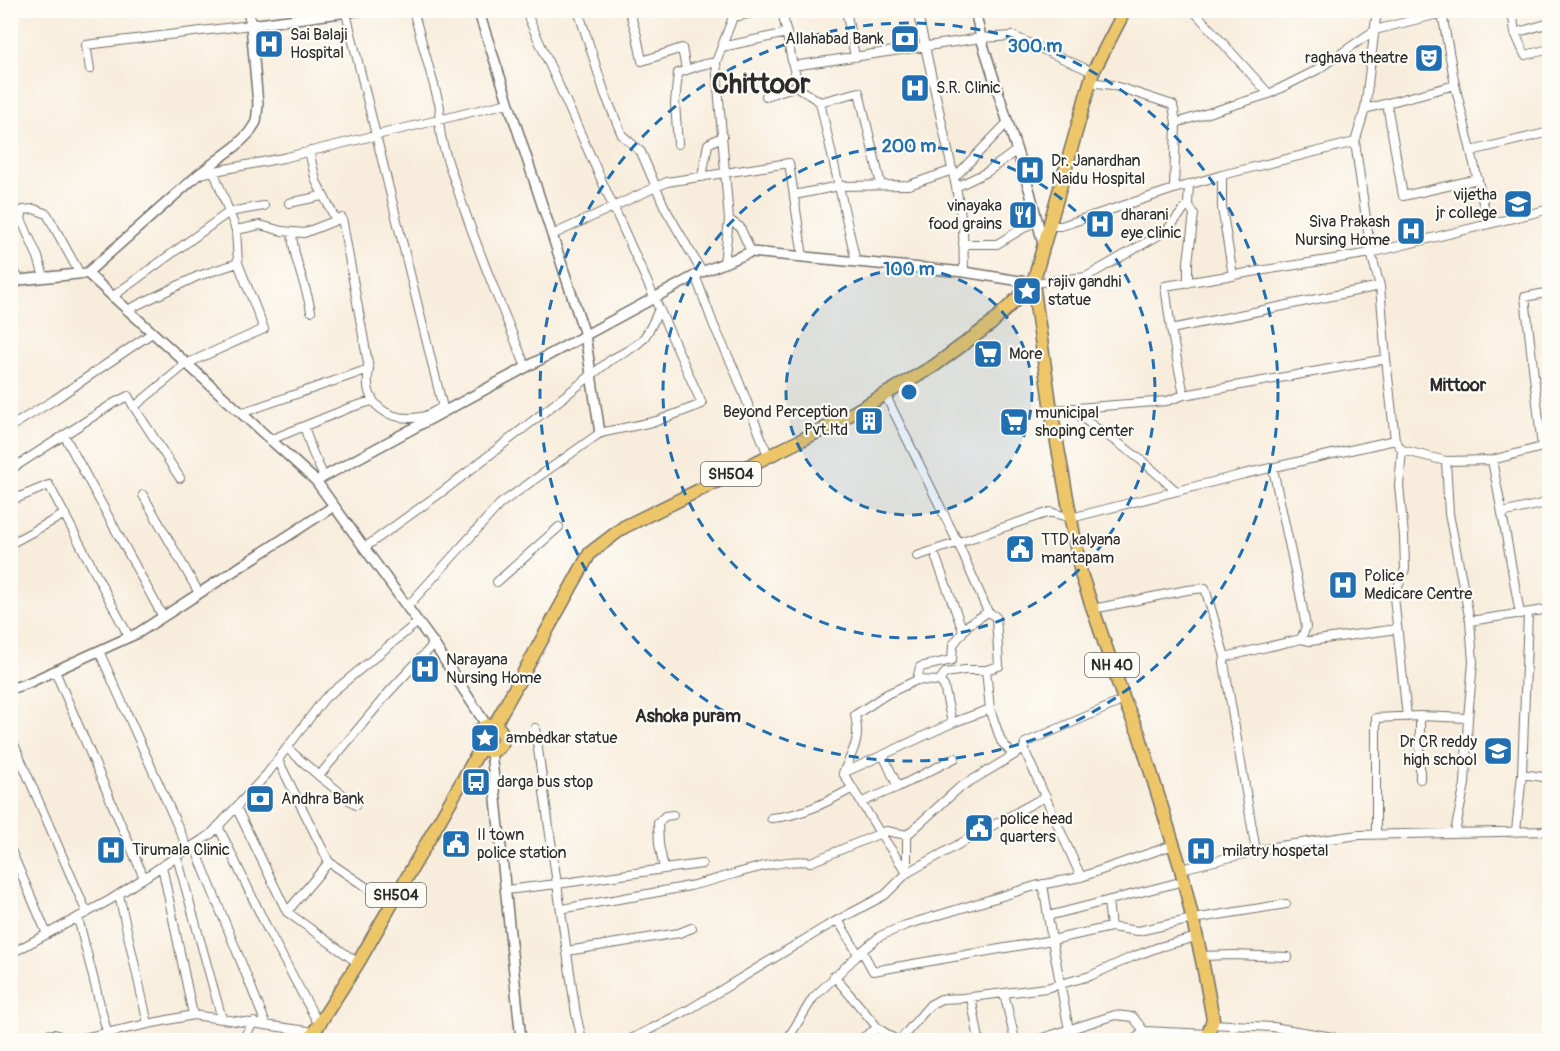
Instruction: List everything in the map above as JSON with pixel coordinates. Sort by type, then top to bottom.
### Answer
[{"type":"main road","points":[[1033,283],[1043,244],[1043,223],[1092,77],[1125,10]]},
{"type":"main road","name":"SH504","points":[[486,750],[477,742],[477,735],[481,729],[490,726],[590,553],[624,527],[832,425],[934,366],[991,324],[1033,283]]},
{"type":"main road","name":"NH 40","points":[[1033,283],[1051,410],[1081,574],[1124,700],[1139,734],[1181,869],[1213,1019],[1208,1033]]},
{"type":"main road","name":"SH504","points":[[314,1032],[486,750],[498,748],[503,738],[500,731],[490,726]]},
{"type":"street","points":[[10,288],[20,280],[83,273],[249,133],[256,122],[258,105],[248,10]]},
{"type":"street","points":[[282,10],[284,21]]},
{"type":"street","points":[[90,69],[86,45],[284,21],[298,15],[363,10]]},
{"type":"street","points":[[414,10],[440,107],[438,120],[445,152],[476,246],[526,367]]},
{"type":"street","points":[[478,10],[585,335],[600,433]]},
{"type":"street","points":[[407,607],[500,504],[600,433],[657,421],[702,404],[525,10]]},
{"type":"street","points":[[578,10],[605,94],[622,135],[641,152],[665,208],[699,273],[714,327],[734,369],[768,455]]},
{"type":"street","points":[[629,10],[642,61],[682,48],[686,70]]},
{"type":"street","points":[[724,263],[729,220],[716,62],[733,14],[767,10]]},
{"type":"street","points":[[782,10],[800,89],[820,102],[856,262]]},
{"type":"street","points":[[846,10],[855,57]]},
{"type":"street","points":[[917,10],[963,227],[964,272]]},
{"type":"street","points":[[975,10],[981,38],[1043,223]]},
{"type":"street","points":[[1193,10],[1269,94]]},
{"type":"street","points":[[1377,10],[1365,109],[1355,142],[1371,253],[1380,286],[1395,440],[1402,450],[1399,486],[1405,569],[1394,597],[1407,717]]},
{"type":"street","points":[[1512,10],[1515,33],[1525,55],[1550,49]]},
{"type":"street","points":[[1176,123],[1269,94],[1317,70],[1375,30],[1442,12],[1455,85],[1488,225]]},
{"type":"street","points":[[346,13],[444,409]]},
{"type":"street","points":[[1515,33],[1550,23]]},
{"type":"street","points":[[722,47],[786,33]]},
{"type":"street","points":[[793,66],[981,38],[1013,36],[1092,77],[1173,105],[1176,123],[1174,189]]},
{"type":"street","points":[[678,144],[675,103],[678,73],[716,62]]},
{"type":"street","points":[[766,96],[799,85]]},
{"type":"street","points":[[1365,109],[1455,85]]},
{"type":"street","points":[[820,102],[859,92],[882,185]]},
{"type":"street","points":[[200,174],[309,151],[508,103]]},
{"type":"street","points":[[1387,104],[1403,196],[1478,179]]},
{"type":"street","points":[[954,178],[1008,122]]},
{"type":"street","points":[[1471,151],[1550,132]]},
{"type":"street","points":[[702,177],[708,144],[723,136]]},
{"type":"street","points":[[963,244],[997,244],[1043,223],[1061,226],[1189,184],[1355,142]]},
{"type":"street","points":[[794,195],[839,186],[909,185],[987,172],[1017,150]]},
{"type":"street","points":[[309,151],[316,181],[336,220]]},
{"type":"street","points":[[552,235],[667,182],[789,164],[802,257]]},
{"type":"street","points":[[134,407],[186,364],[264,329],[238,263],[236,231],[214,172]]},
{"type":"street","points":[[1222,175],[1222,208],[1233,276]]},
{"type":"street","points":[[320,479],[444,409],[699,273],[752,252],[964,272],[1033,283],[1086,277],[1166,231],[1188,205],[1189,184]]},
{"type":"street","points":[[289,202],[322,196]]},
{"type":"street","points":[[1188,205],[1194,213],[1188,283]]},
{"type":"street","points":[[112,297],[229,212],[264,206]]},
{"type":"street","points":[[45,277],[21,219],[23,210],[34,209],[47,214],[83,273],[128,310],[270,440],[320,479]]},
{"type":"street","points":[[1184,395],[1164,286],[1371,253],[1550,209]]},
{"type":"street","points":[[10,218],[21,219]]},
{"type":"street","points":[[236,231],[260,225],[304,233],[342,218],[369,369],[366,380],[372,401],[380,410],[402,417],[423,417],[444,409]]},
{"type":"street","points":[[729,220],[740,227],[752,252]]},
{"type":"street","points":[[292,232],[292,245],[311,310]]},
{"type":"street","points":[[128,310],[198,276],[238,263]]},
{"type":"street","points":[[10,265],[20,280]]},
{"type":"street","points":[[1171,329],[1380,286]]},
{"type":"street","points":[[1402,450],[1446,461],[1492,459],[1546,446],[1525,297],[1550,292]]},
{"type":"street","points":[[364,548],[446,489],[612,359],[633,349],[649,334],[659,309]]},
{"type":"street","points":[[10,427],[152,333]]},
{"type":"street","points":[[1051,410],[1167,401],[1184,395],[1386,359]]},
{"type":"street","points":[[241,413],[369,369]]},
{"type":"street","points":[[885,394],[958,543],[988,612],[996,617],[999,666],[986,670],[945,673],[939,681]]},
{"type":"street","points":[[10,470],[128,396],[180,478]]},
{"type":"street","points":[[270,440],[372,401]]},
{"type":"street","points":[[1072,408],[1087,423],[1128,449],[1176,491]]},
{"type":"street","points":[[304,426],[320,479],[334,506],[418,621],[490,726]]},
{"type":"street","points":[[64,435],[163,617]]},
{"type":"street","points":[[917,556],[1050,512],[1071,518],[1395,440]]},
{"type":"street","points":[[1492,459],[1524,613],[1522,774],[1516,831]]},
{"type":"street","points":[[1446,461],[1449,514],[1470,621],[1473,662],[1465,784],[1455,832]]},
{"type":"street","points":[[1273,469],[1306,627],[1301,639]]},
{"type":"street","points":[[10,501],[49,485],[129,638]]},
{"type":"street","points":[[143,495],[199,593]]},
{"type":"street","points":[[1502,513],[1550,502]]},
{"type":"street","points":[[10,689],[129,638],[334,506]]},
{"type":"street","points":[[10,544],[65,514]]},
{"type":"street","points":[[497,582],[559,527]]},
{"type":"street","points":[[936,558],[963,631]]},
{"type":"street","points":[[1093,609],[1205,588],[1225,657],[1224,663],[1256,851]]},
{"type":"street","points":[[1470,621],[1550,609]]},
{"type":"street","points":[[917,680],[920,667],[952,660],[953,645],[963,631],[988,612]]},
{"type":"street","points":[[10,954],[119,894],[211,834],[278,759],[324,699],[418,621]]},
{"type":"street","points":[[1225,657],[1301,639],[1310,641],[1397,629]]},
{"type":"street","points":[[319,776],[434,644]]},
{"type":"street","points":[[99,651],[191,847],[266,1024]]},
{"type":"street","points":[[986,670],[990,709],[1001,741],[1013,756]]},
{"type":"street","points":[[55,671],[144,878]]},
{"type":"street","points":[[843,773],[858,738],[855,715],[887,694],[917,680],[939,681],[944,686],[952,723]]},
{"type":"street","points":[[1081,877],[1024,749],[1025,742],[1124,700]]},
{"type":"street","points":[[843,773],[952,723],[990,709]]},
{"type":"street","points":[[1376,835],[1376,718],[1420,716],[1468,718]]},
{"type":"street","points":[[1420,716],[1420,779]]},
{"type":"street","points":[[535,728],[582,1041]]},
{"type":"street","points":[[10,735],[87,913]]},
{"type":"street","points":[[287,748],[356,805]]},
{"type":"street","points":[[908,873],[907,835],[959,788],[1024,749]]},
{"type":"street","points":[[486,750],[506,890],[521,1041]]},
{"type":"street","points":[[883,755],[898,787]]},
{"type":"street","points":[[862,802],[898,787],[955,758]]},
{"type":"street","points":[[278,759],[329,862],[391,904]]},
{"type":"street","points":[[843,773],[908,873]]},
{"type":"street","points":[[1522,774],[1550,778]]},
{"type":"street","points":[[771,818],[783,818],[817,808],[853,788]]},
{"type":"street","points":[[629,1041],[640,1038],[838,920],[885,895],[908,873],[1046,796]]},
{"type":"street","points":[[236,807],[287,912],[358,963]]},
{"type":"street","points":[[664,869],[658,824],[665,816],[673,815]]},
{"type":"street","points":[[219,826],[314,1032]]},
{"type":"street","points":[[561,909],[689,886],[778,864],[811,862],[886,831],[907,835]]},
{"type":"street","points":[[1181,869],[1256,851],[1358,835],[1550,831]]},
{"type":"street","points":[[787,1041],[813,998],[834,976],[880,936],[906,925],[1043,884],[1081,877],[1173,845]]},
{"type":"street","points":[[10,848],[47,934]]},
{"type":"street","points":[[177,856],[222,1019]]},
{"type":"street","points":[[287,912],[329,862]]},
{"type":"street","points":[[506,890],[702,864]]},
{"type":"street","points":[[162,866],[194,1015]]},
{"type":"street","points":[[1048,916],[1184,881]]},
{"type":"street","points":[[1043,884],[1069,1030]]},
{"type":"street","points":[[119,894],[148,1024]]},
{"type":"street","points":[[1108,901],[1111,927]]},
{"type":"street","points":[[838,920],[873,971],[1052,940],[1111,927],[1138,931],[1193,919],[1286,904]]},
{"type":"street","points":[[78,918],[108,1037]]},
{"type":"street","points":[[567,951],[679,933],[692,927]]},
{"type":"street","points":[[834,976],[878,1028],[898,1041],[930,1005],[941,999],[1046,988],[1090,976],[1132,957],[1197,937]]},
{"type":"street","points":[[1201,956],[1288,957]]},
{"type":"street","points":[[1004,993],[1015,1041]]},
{"type":"street","points":[[971,997],[979,1041]]},
{"type":"street","points":[[10,1038],[54,1034],[72,1041],[108,1037],[148,1024],[194,1015],[314,1032]]},
{"type":"street","points":[[1036,1041],[1115,1015],[1133,1017],[1144,1030],[1208,1033],[1273,1027],[1333,1037]]},
{"type":"street","points":[[242,1041],[254,1022]]},
{"type":"street","points":[[859,1041],[878,1028]]},
{"type":"street","points":[[1134,1041],[1144,1030]]},
{"type":"place","name":"Allahabad Bank","points":[[905,39]]},
{"type":"place","name":"Sai Balaji Hospital","points":[[269,44]]},
{"type":"place","name":"raghava theatre","points":[[1429,58]]},
{"type":"place","name":"S.R. Clinic","points":[[915,88]]},
{"type":"place","name":"Dr. Janardhan Naidu Hospital","points":[[1030,170]]},
{"type":"place","name":"vijetha jr college","points":[[1518,204]]},
{"type":"place","name":"vinayaka food grains","points":[[1023,215]]},
{"type":"place","name":"dharani eye clinic","points":[[1100,224]]},
{"type":"place","name":"Siva Prakash Nursing Home","points":[[1411,231]]},
{"type":"place","name":"rajiv gandhi statue","points":[[1027,291]]},
{"type":"place","name":"More","points":[[988,354]]},
{"type":"place","name":"Beyond Perception Pvt.ltd","points":[[869,421]]},
{"type":"place","name":"municipal shoping center","points":[[1014,422]]},
{"type":"place","name":"TTD kalyana mantapam","points":[[1020,549]]},
{"type":"place","name":"Police Medicare Centre","points":[[1343,585]]},
{"type":"place","name":"Narayana Nursing Home","points":[[425,669]]},
{"type":"place","name":"ambedkar statue","points":[[485,738]]},
{"type":"place","name":"Dr CR reddy high school","points":[[1498,751]]},
{"type":"place","name":"darga bus stop","points":[[476,782]]},
{"type":"place","name":"Andhra Bank","points":[[260,799]]},
{"type":"place","name":"police head quarters","points":[[979,828]]},
{"type":"place","name":"II town police station","points":[[456,844]]},
{"type":"place","name":"Tirumala Clinic","points":[[111,850]]},
{"type":"place","name":"milatry hospetal","points":[[1201,851]]},
{"type":"district","name":"Chittoor","points":[[761,84]]},
{"type":"district","name":"Mittoor","points":[[1458,385]]},
{"type":"district","name":"Ashoka puram","points":[[688,716]]}]
